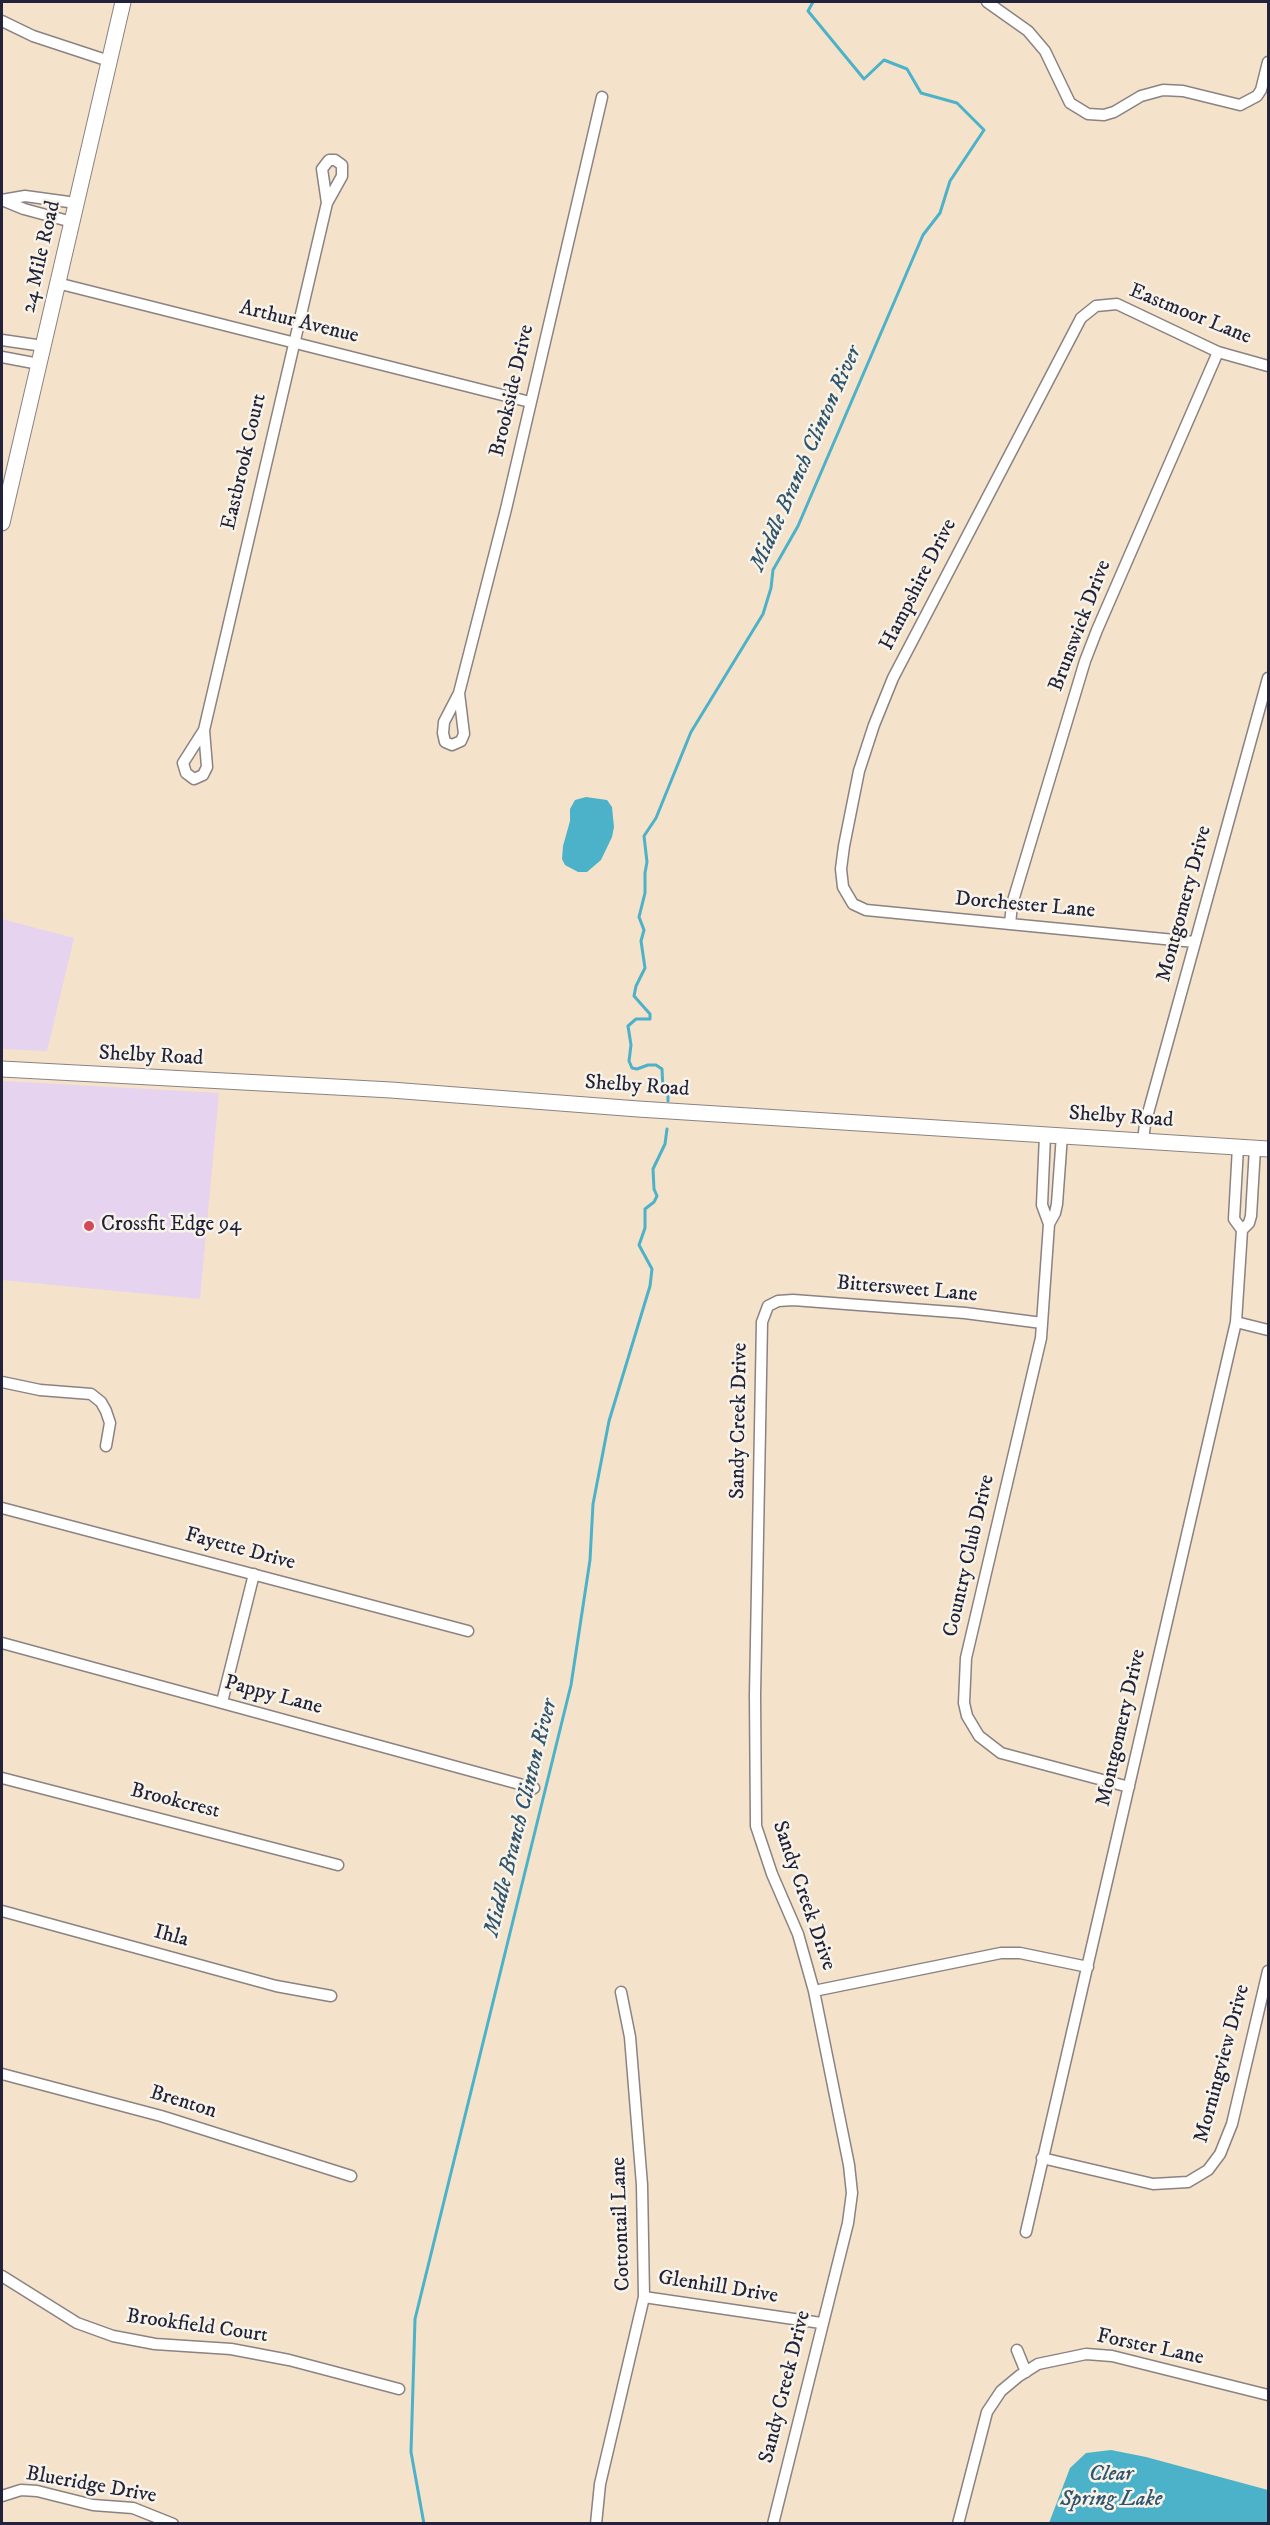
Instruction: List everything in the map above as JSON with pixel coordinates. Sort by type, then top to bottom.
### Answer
[{"type":"street","name":"24 Mile Road","points":[[2,523],[123,2]]},
{"type":"street","points":[[987,2],[1028,31],[1045,51],[1061,87],[1074,107],[1088,114],[1104,115],[1114,112],[1154,91],[1183,91],[1240,105],[1257,96],[1269,62]]},
{"type":"street","points":[[2,21],[33,36],[109,61]]},
{"type":"street","name":"Brookside Drive","points":[[459,693],[507,509],[602,97]]},
{"type":"street","points":[[2,200],[26,196],[76,204]]},
{"type":"street","points":[[2,200],[24,209],[72,222]]},
{"type":"street","name":"Eastbrook Court","points":[[204,730],[327,203]]},
{"type":"street","name":"Arthur Avenue","points":[[57,283],[530,402]]},
{"type":"street","name":"Eastmoor Lane","points":[[1096,306],[1117,304],[1218,352],[1269,366]]},
{"type":"street","name":"Hampshire Drive","points":[[853,904],[847,897],[843,886],[841,869],[843,846],[859,771],[882,703],[1072,331],[1081,318],[1096,306]]},
{"type":"street","points":[[2,340],[43,346]]},
{"type":"street","name":"Brunswick Drive","points":[[1010,924],[1012,904],[1085,661],[1218,352]]},
{"type":"street","points":[[2,357],[39,363]]},
{"type":"street","name":"Montgomery Drive","points":[[1143,1141],[1145,1124],[1269,678]]},
{"type":"street","name":"Dorchester Lane","points":[[853,904],[875,912],[1195,942]]},
{"type":"street","name":"Shelby Road","points":[[2,1069],[391,1090],[1262,1149]]},
{"type":"street","name":"Country Club Drive","points":[[1045,1135],[1042,1205],[1049,1224],[1042,1323],[1036,1363],[966,1658],[964,1703],[967,1716],[979,1736],[1001,1753],[1129,1787]]},
{"type":"street","name":"Country Club Drive","points":[[1049,1224],[1056,1213],[1062,1136]]},
{"type":"street","name":"Montgomery Drive","points":[[1026,2232],[1236,1322],[1242,1230],[1234,1219],[1238,1147]]},
{"type":"street","name":"Montgomery Drive","points":[[1242,1230],[1249,1223],[1251,1216],[1262,1149]]},
{"type":"street","name":"Bittersweet Lane","points":[[768,1306],[778,1301],[793,1300],[965,1313],[1042,1323]]},
{"type":"street","name":"Sandy Creek Drive","points":[[768,1306],[762,1322],[761,1335],[755,1806],[761,1845],[798,1934],[814,1990],[849,2165],[852,2193],[848,2223],[772,2523]]},
{"type":"street","points":[[1236,1322],[1269,1330]]},
{"type":"street","points":[[2,1382],[39,1390],[91,1394],[101,1402],[110,1423],[106,1446]]},
{"type":"street","name":"Fayette Drive","points":[[2,1508],[468,1631]]},
{"type":"street","points":[[222,1702],[254,1574]]},
{"type":"street","name":"Pappy Lane","points":[[2,1644],[534,1788]]},
{"type":"street","name":"Brookcrest","points":[[2,1778],[338,1864]]},
{"type":"street","name":"Ihla","points":[[2,1911],[276,1986],[331,1996]]},
{"type":"street","points":[[814,1990],[1001,1953],[1020,1953],[1088,1967]]},
{"type":"street","name":"Morningview Drive","points":[[1042,2158],[1130,2180],[1168,2185],[1188,2182],[1208,2170],[1220,2154],[1232,2124],[1269,1971]]},
{"type":"street","name":"Cottontail Lane","points":[[596,2523],[600,2484],[645,2297],[642,2185],[630,2037],[621,1992]]},
{"type":"street","name":"Brenton","points":[[2,2074],[161,2116],[351,2176]]},
{"type":"street","name":"Brookfield Court","points":[[2,2276],[77,2323],[113,2336],[154,2344],[231,2349],[289,2360],[399,2389]]},
{"type":"street","name":"Glenhill Drive","points":[[645,2297],[821,2323]]},
{"type":"street","points":[[1017,2350],[1026,2372]]},
{"type":"street","name":"Forster Lane","points":[[958,2523],[987,2412],[1001,2391],[1038,2364],[1086,2354],[1112,2356],[1269,2395]]},
{"type":"street","name":"Blueridge Drive","points":[[2,2496],[21,2490],[37,2492],[93,2505],[133,2508],[173,2523]]},
{"type":"shaded area","points":[[2,919],[74,938],[47,1051],[2,1049]]},
{"type":"shaded area","points":[[2,1081],[219,1093],[200,1299],[2,1280]]},
{"type":"water","points":[[586,797],[607,800],[612,807],[614,827],[612,837],[601,860],[587,872],[578,872],[565,865],[562,859],[563,846],[570,821],[570,809],[575,800]]},
{"type":"water","name":"Clear Spring Lake","points":[[1111,2450],[1146,2457],[1268,2490],[1268,2523],[1049,2523],[1070,2468],[1086,2453]]},
{"type":"waterway","name":"Middle Branch Clinton River","points":[[668,1101],[668,1093],[663,1089],[662,1069],[656,1065],[632,1068],[629,1061],[631,1045],[628,1026],[636,1019],[650,1019],[650,1014],[634,996],[645,968],[641,941],[644,930],[639,917],[645,893],[647,862],[644,836],[656,818],[691,732],[763,614],[771,588],[773,570],[798,526],[923,235],[940,213],[950,181],[984,130],[957,103],[921,93],[907,69],[884,60],[864,79],[808,11],[813,2]]},
{"type":"waterway","name":"Middle Branch Clinton River","points":[[424,2524],[411,2452],[415,2319],[571,1685],[590,1560],[593,1504],[609,1421],[650,1286],[652,1269],[639,1245],[645,1228],[645,1209],[654,1202],[657,1196],[654,1189],[653,1169],[665,1144],[667,1129]]},
{"type":"place","name":"Crossfit Edge 94","points":[[89,1226]]}]
